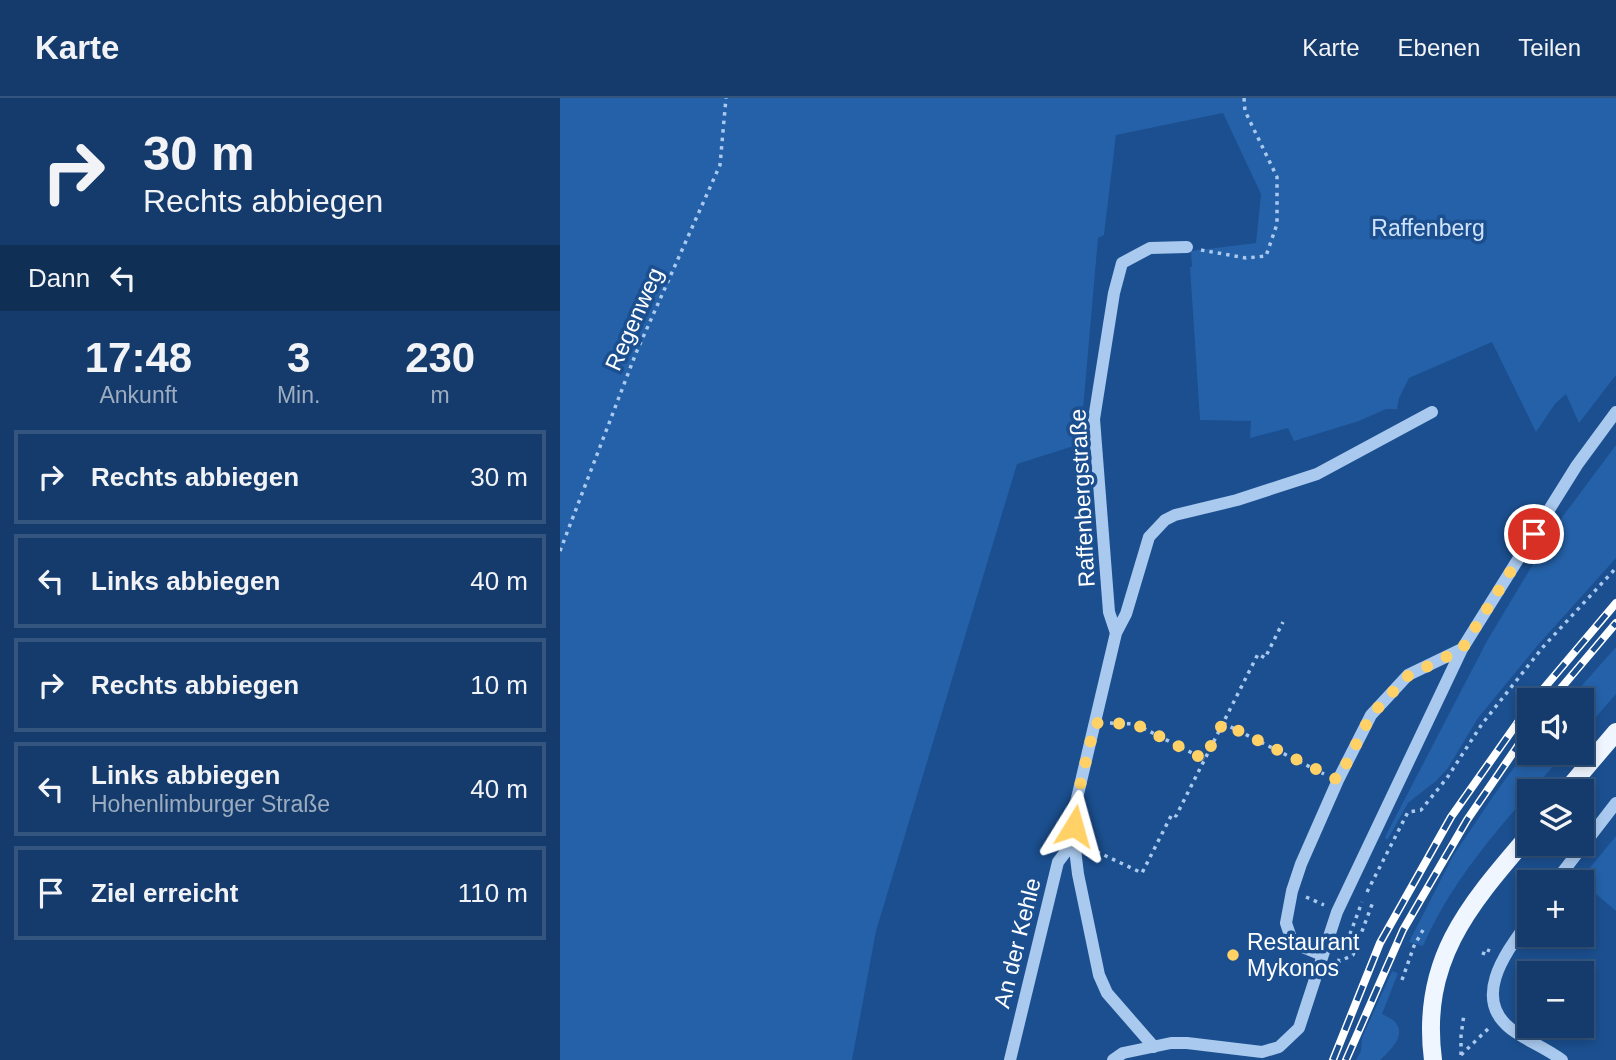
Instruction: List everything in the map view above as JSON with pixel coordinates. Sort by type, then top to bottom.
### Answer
[{"type":"main road","points":[[1576,779],[1616,732]]},
{"type":"main road","points":[[1433,1060],[1431,1040],[1437,974],[1453,935],[1477,897],[1517,849]]},
{"type":"street","name":"Raffenbergstraße","points":[[1116,633],[1109,612],[1094,419],[1114,293],[1122,263],[1150,248],[1187,247]]},
{"type":"street","name":"Raffenbergstraße","points":[[1154,1047],[1107,993],[1099,975],[1078,874],[1074,841],[1074,811],[1116,633],[1126,614],[1149,537],[1165,520],[1175,515],[1237,500],[1317,474],[1432,412]]},
{"type":"street","points":[[1113,1060],[1123,1053],[1187,1042],[1262,1056],[1279,1047],[1298,1028],[1338,912],[1462,649],[1577,465],[1616,412]]},
{"type":"street","points":[[1322,955],[1300,946],[1291,938],[1286,923],[1301,864],[1338,780],[1371,715],[1408,676],[1462,649]]},
{"type":"street","points":[[1564,870],[1616,803]]},
{"type":"street","name":"An der Kehle","points":[[1010,1060],[1058,862],[1074,841]]},
{"type":"street","points":[[1517,938],[1496,973],[1492,1003],[1499,1018],[1511,1029],[1562,1060]]},
{"type":"street","points":[[1142,1060],[1154,1047]]},
{"type":"path","name":"Regenweg","points":[[560,551],[636,353],[720,165],[726,98]]},
{"type":"path","points":[[1187,247],[1246,258],[1266,256],[1277,224],[1277,177],[1245,111],[1244,98]]},
{"type":"path","points":[[1340,961],[1363,898],[1408,812],[1421,810],[1447,778],[1482,724],[1543,647],[1616,568]]},
{"type":"path","points":[[1074,841],[1142,873],[1172,814],[1176,816],[1258,654],[1265,658],[1283,622]]},
{"type":"path","points":[[1095,723],[1135,724],[1204,759]]},
{"type":"path","points":[[1223,723],[1338,780]]},
{"type":"path","points":[[1353,955],[1373,902]]},
{"type":"path","points":[[1402,980],[1414,946],[1423,930]]},
{"type":"path","points":[[1461,1055],[1464,1014]]},
{"type":"green space","name":"Raffenberg","points":[[560,98],[1616,98],[1616,375],[1579,423],[1566,394],[1555,404],[1536,432],[1492,342],[1409,378],[1399,398],[1397,409],[1386,409],[1359,421],[1294,441],[1288,428],[1250,438],[1251,421],[1200,420],[1191,251],[1256,243],[1261,194],[1223,113],[1116,135],[1104,235],[1098,238],[1080,444],[1017,464],[876,931],[852,1060],[560,1060]]},
{"type":"green space","points":[[1616,445],[1616,558],[1538,645],[1478,718],[1448,768],[1408,803],[1386,839],[1487,641],[1557,524]]},
{"type":"green space","points":[[1616,647],[1616,694],[1594,719],[1594,688],[1580,688]]},
{"type":"green space","points":[[1517,763],[1554,765],[1542,779],[1517,779],[1517,807],[1468,868],[1436,919],[1423,946],[1409,942],[1453,856]]},
{"type":"green space","points":[[1616,836],[1616,911],[1594,892],[1594,870],[1588,870]]},
{"type":"green space","points":[[1392,971],[1398,973],[1382,1014],[1397,1025],[1399,1036],[1393,1047],[1380,1060],[1356,1060],[1361,1051],[1362,1038]]},
{"type":"railway","points":[[1544,688],[1616,603]]},
{"type":"railway","points":[[1561,688],[1616,623]]},
{"type":"railway","points":[[1333,1060],[1380,943],[1451,817],[1517,723]]},
{"type":"railway","points":[[1346,1060],[1403,930],[1467,820],[1517,747]]},
{"type":"place","name":"Restaurant Mykonos","points":[[1233,955]]},
{"type":"route","points":[[1074,826],[1074,811],[1095,723],[1135,724],[1204,759],[1223,723],[1338,780],[1371,715],[1408,676],[1462,649],[1534,534]]}]
